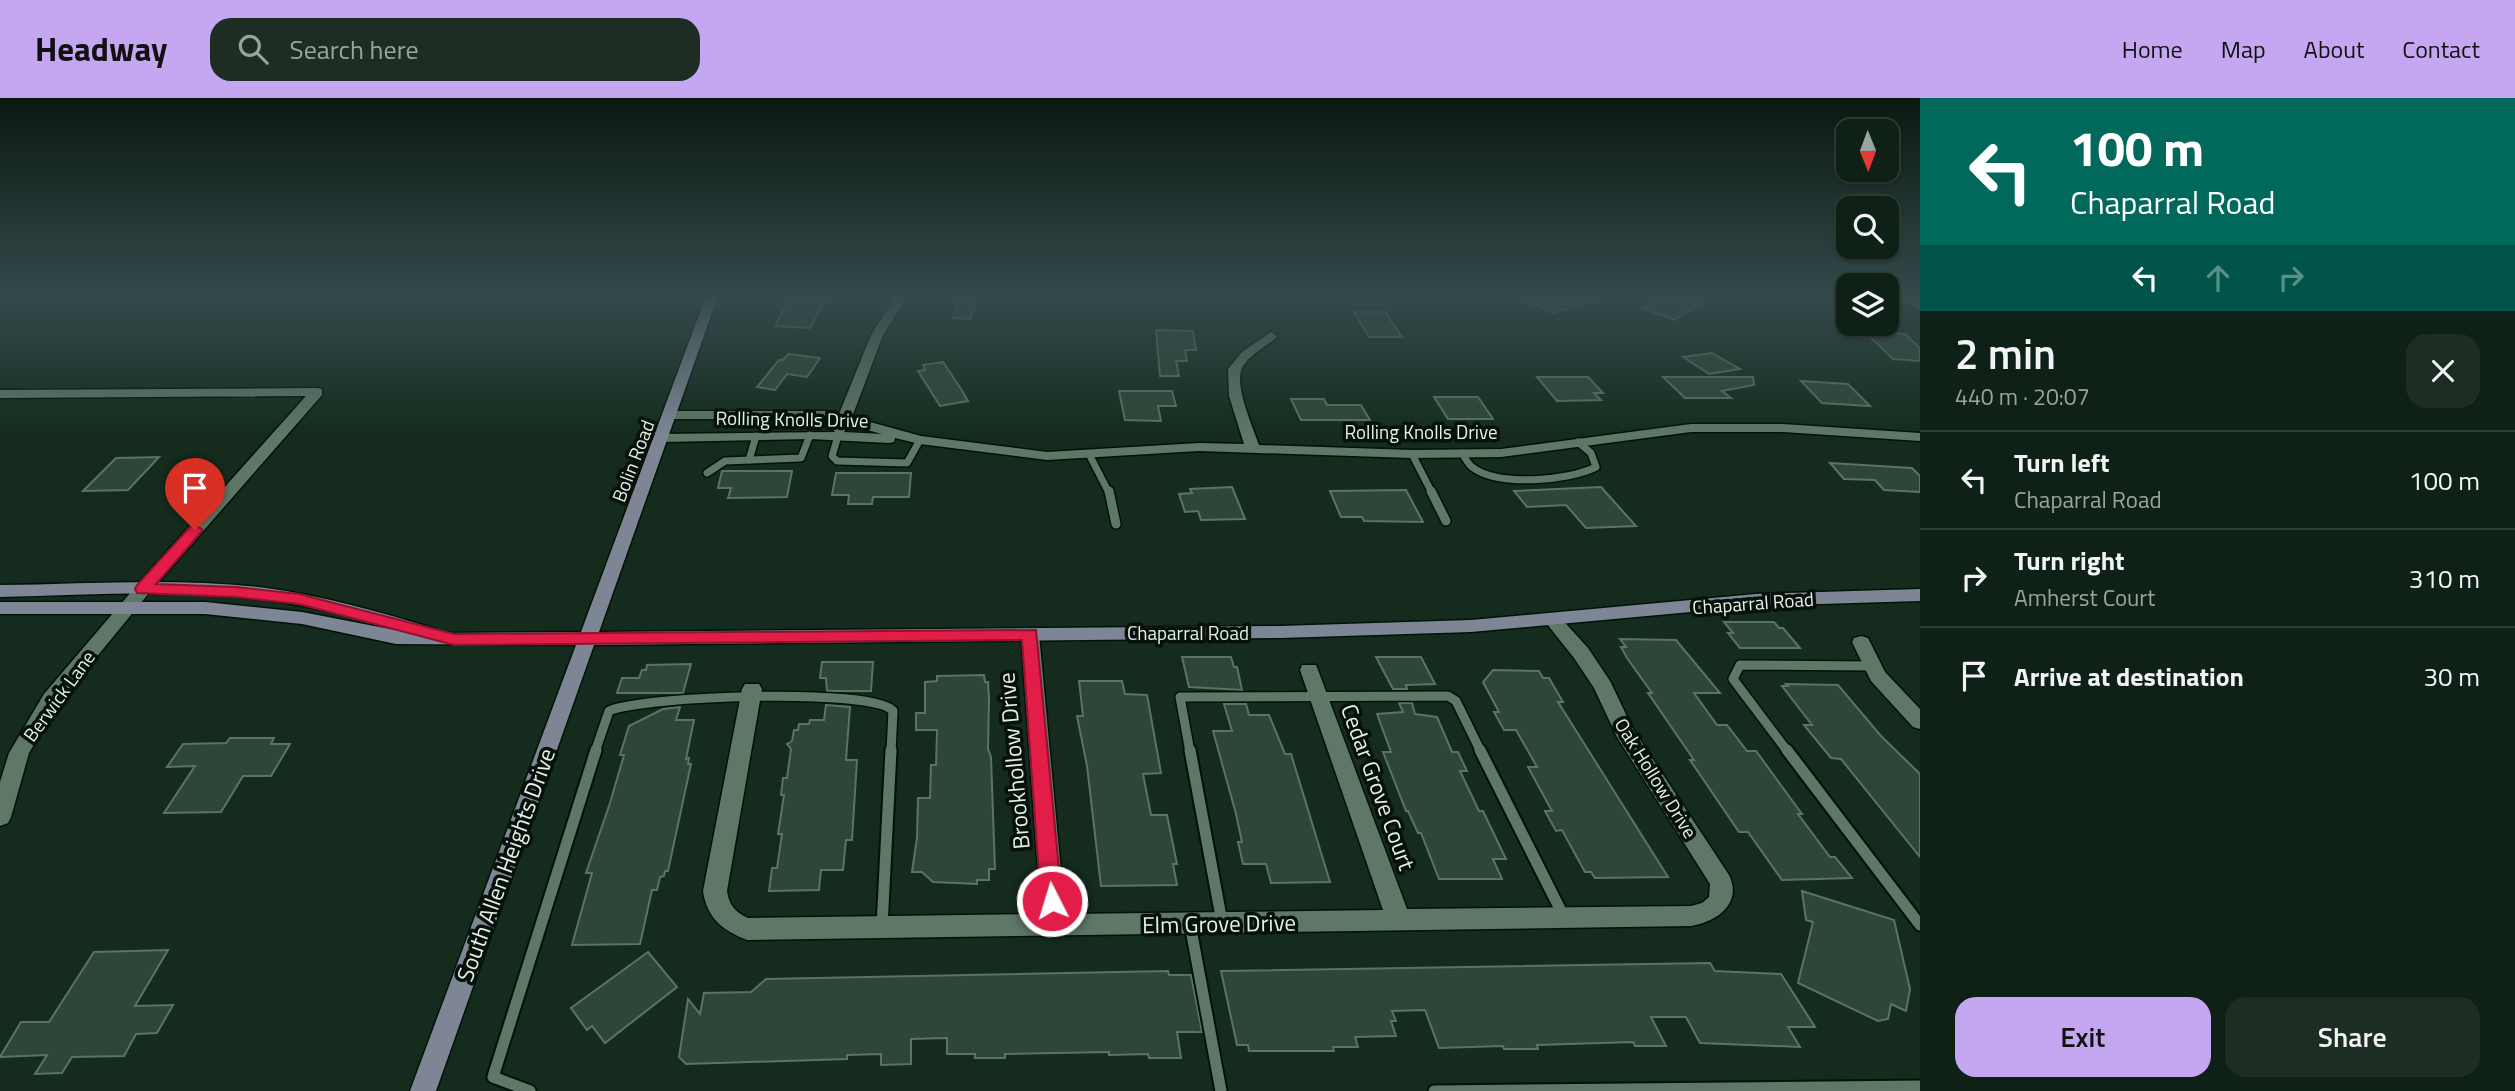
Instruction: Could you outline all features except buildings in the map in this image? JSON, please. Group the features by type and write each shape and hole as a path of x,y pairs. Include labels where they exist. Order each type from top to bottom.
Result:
{"main road":[{"name":"Bolin Road","path":"588,639 696,342"},
{"name":"Chaparral Road","path":"0,591 143,589 236,592 299,599 454,640"},
{"name":"Chaparral Road","path":"0,608 205,608 302,618 396,638 454,640 1280,632 1471,626 1756,600 1920,595"},
{"name":"South Allen Heights Drive","path":"423,1091 588,639"}],"street":[{"path":"838,436 874,342"},
{"path":"1253,449 1234,387 1233,375 1251,351 1264,342"},
{"name":"Berwick Lane","path":"0,394 317,392 143,589 38,717 19,753 0,817"},
{"path":"721,436 729,414"},
{"name":"Rolling Knolls Drive","path":"671,415 827,415 920,440"},
{"name":"Rolling Knolls Drive","path":"662,438 838,436 920,440 1016,453 1089,454 1185,448 1412,454 1528,451 1634,433 1732,427 1920,437"},
{"name":"Oak Hollow Drive","path":"1552,620 1581,653 1603,686 1624,732 1721,882 1722,896 1717,907"},
{"name":"Brookhollow Drive","path":"1030,634 1054,926"},
{"path":"1861,642 1878,676 1920,722"},
{"name":"Cedar Grove Court","path":"1309,670 1399,921"},
{"name":"Elm Grove Drive","path":"751,694 715,891 716,904 723,915 733,924 754,930 1690,916 1706,914 1717,907"}],"lane":[{"path":"749,460 756,436"},
{"path":"707,473 716,463 723,461 791,461 801,457 810,436"},
{"path":"838,436 832,456 837,461 907,463 920,440"},
{"path":"1462,453 1471,466 1484,472 1520,478 1561,478 1597,467 1591,453 1578,442"},
{"path":"1089,454 1112,498 1116,524"},
{"path":"1412,454 1446,521"},
{"path":"1873,666 1740,664 1733,679 1920,925"},
{"path":"530,1091 493,1077 562,851 609,711 623,705 751,694 858,699 885,704 893,711 882,929"},
{"path":"1223,923 1180,697 1448,696 1456,701 1564,918"},
{"path":"1190,924 1221,1091"},
{"path":"1434,1091 1920,1086"}],"route":[{"path":"195,530 143,589 236,592 299,599 454,640 1030,634 1052,901"}]}
